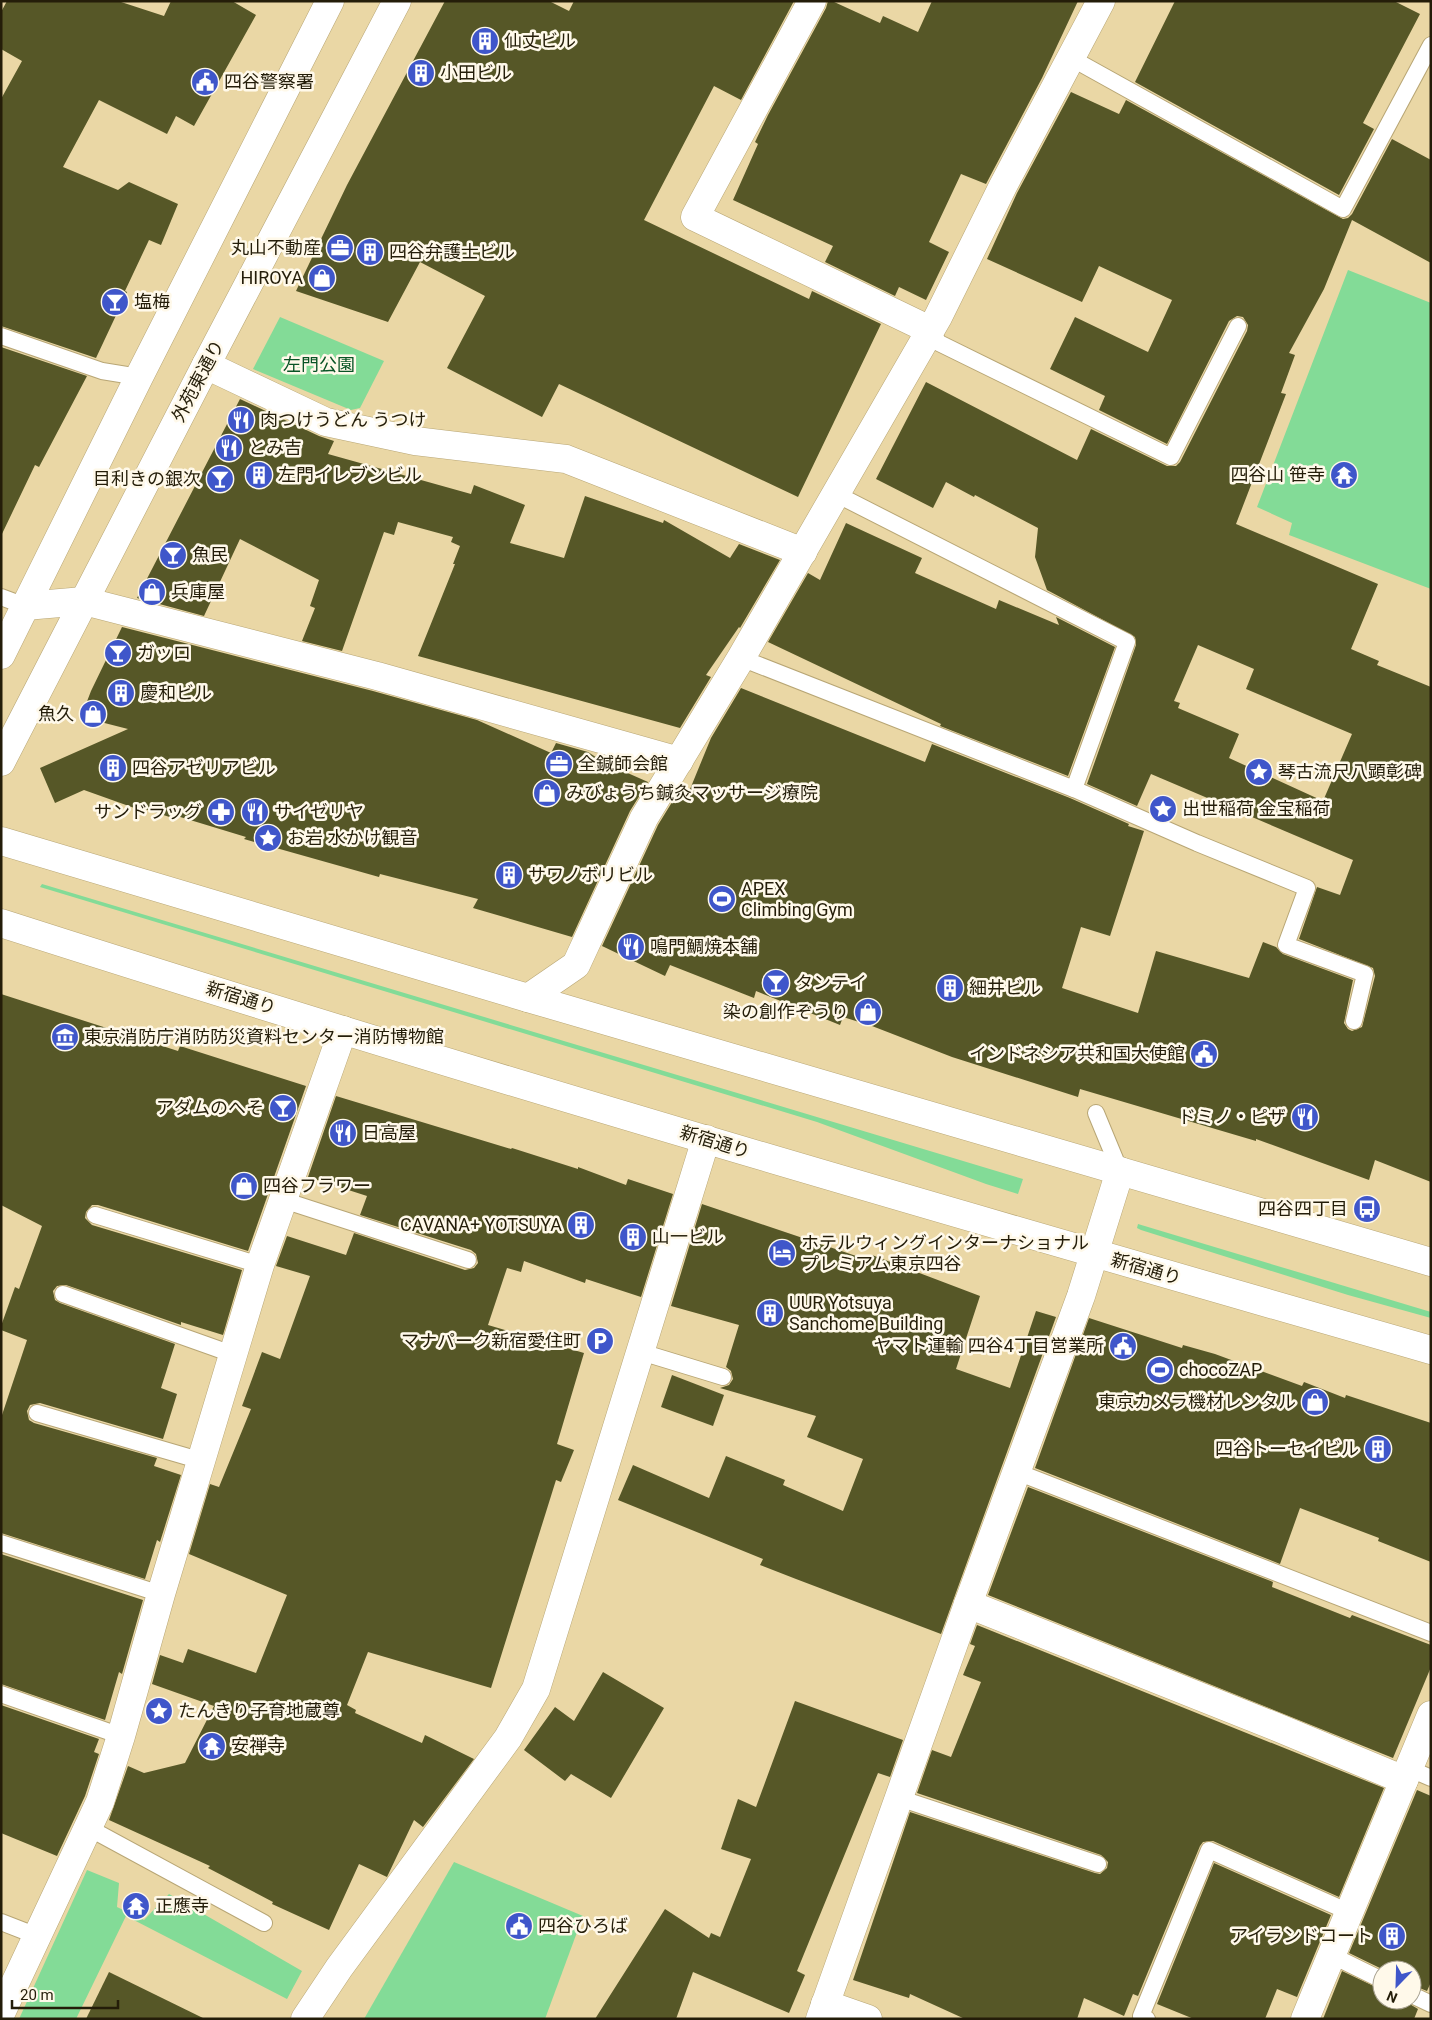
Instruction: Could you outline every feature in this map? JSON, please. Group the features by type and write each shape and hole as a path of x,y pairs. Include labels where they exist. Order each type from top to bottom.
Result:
{"main road":[{"path":"1,654 13,602 139,377 330,1"},
{"name":"外苑東通り","path":"1,762 397,1"},
{"path":"812,1 695,217 930,330"},
{"path":"528,998 576,965 644,818 741,658 938,317 1003,186 1101,1"},
{"path":"206,365 326,422 415,441 566,459 803,552"},
{"path":"13,602 84,601 377,676 679,762"},
{"path":"1,841 528,998 1431,1262"},
{"name":"新宿通り","path":"1,923 344,1030 706,1139 1094,1254 1431,1350"},
{"path":"1,2013 100,1802 260,1265 344,1030"},
{"path":"305,2019 339,1968 508,1738 536,1689 706,1139"},
{"path":"868,2019 822,2011 1081,1296 1120,1171"},
{"path":"968,1604 1280,1728 1414,1775"},
{"path":"1305,2019 1349,1912 1414,1775 1431,1715"}],"lane":[{"path":"1071,58 1344,208 1431,44"},
{"path":"930,330 939,343 1171,457 1238,326"},
{"path":"1,336 102,371 139,377"},
{"path":"836,494 1127,642 1074,789"},
{"path":"741,658 1074,789 1306,888 1286,945 1365,974 1354,1021"},
{"path":"1096,1113 1120,1171"},
{"path":"283,1200 468,1260"},
{"path":"95,1215 260,1265"},
{"path":"63,1294 232,1354"},
{"path":"641,1352 723,1377"},
{"path":"37,1413 202,1461"},
{"path":"1017,1472 1431,1633"},
{"path":"1,1543 161,1594"},
{"path":"1,1694 121,1736"},
{"path":"899,1798 1098,1864"},
{"path":"87,1827 264,1923"},
{"path":"1147,2019 1141,2016 1209,1850 1349,1912"},
{"path":"1,1922 37,1936"},
{"path":"1331,1955 1372,1975"}],"green space":[{"path":"1348,270 1431,303 1431,589 1289,535 1292,523 1257,507"},
{"name":"左門公園","path":"280,317 384,361 360,408 351,410 253,369"},
{"path":"42,884 1023,1179 1018,1194 817,1122 40,887"},
{"path":"1138,1224 1431,1312 1431,1318 1348,1295 1141,1230 1137,1228"},
{"path":"454,1862 583,1916 545,2019 364,2019"},
{"path":"87,1870 119,1883 117,1907 144,1920 169,1894 302,1971 287,1999 126,1916 76,2019 19,2019"}],"building":[{"path":"7,1 118,1 164,16 171,1 232,1 256,15 194,126 176,116 167,134 99,100 63,167 118,190 129,182 178,204 161,245 149,240 96,358 1,326 1,99 22,61 1,49 1,12"},
{"path":"445,1 549,1 569,11 574,1 794,1 741,100 714,86 644,220 809,299 812,291 881,324 798,497 559,384 542,417 447,368 485,296 420,262 388,322 296,291 347,185"},
{"path":"828,1 832,1 880,23 883,16 918,32 932,1 1078,1 1042,78 986,184 961,174 929,242 949,252 926,300 899,287 895,296 825,262 833,246 733,200 758,144 755,142"},
{"path":"1175,1 1394,1 1420,14 1363,123 1374,129 1339,195 1135,82"},
{"path":"1071,92 1119,114 1126,100 1343,219 1348,218 1352,214 1392,139 1431,160 1431,263 1352,220 1324,289 1289,353 1295,355 1281,393 1286,394 1236,524 1378,584 1351,649 1379,661 1377,665 1431,687 1431,1182 1375,1160 1369,1180 1256,1139 1256,1141 1080,1089 1078,1097 952,1057 872,1026 843,1017 840,1025 756,991 754,998 670,965 665,976 602,946 658,825 677,794 686,799 711,738 741,688 925,762 932,744 1070,798 1129,824 1128,826 1144,831 1110,936 1081,927 1062,988 1138,1013 1156,951 1249,978 1263,942 1276,947 1283,954 1353,980 1344,1023 1352,1031 1362,1027 1375,976 1373,968 1299,939 1317,887 1340,895 1353,860 1151,774 1137,806 1087,784 1136,645 1135,637 1047,590 1035,557 1038,528 946,482 933,508 876,479 926,382 1077,460 1091,429 1167,466 1176,466 1180,462 1247,331 1248,325 1243,317 1237,316 1229,321 1167,444 1099,410 1105,396 1050,369 1075,317 1148,352 1172,300 1099,266 1082,302 987,259 1017,193","holes":["1198,645 1254,669 1246,689 1352,734 1323,801 1229,758 1239,734 1178,708 1180,703 1174,701"]},
{"path":"1,347 87,376 39,467 35,465 1,536"},
{"path":"240,399 319,436 334,441 328,454 471,494 474,485 525,505 510,543 564,558 585,496 663,523 664,520 730,558 739,544 780,560 740,628 706,675 711,677 680,728 418,656 455,564 453,564 460,546 451,542 453,537 398,522 394,535 384,532 342,651 302,641 315,608 310,606 319,580 240,539 204,616 137,598"},
{"path":"846,523 922,558 915,573 996,609 999,600 1059,625 1056,617 1115,647 1068,776 940,726 941,724 768,642 808,573 820,580"},
{"path":"122,627 373,691 477,720 551,753 556,743 588,752 605,763 648,782 630,811 572,937 473,908 478,899 380,874 379,877 244,839 246,837 177,816 176,819 141,808 140,810 84,790 55,803 40,768 128,729 81,717 91,691"},
{"path":"1,994 178,1051 180,1046 306,1086 248,1251 98,1205 92,1205 86,1212 85,1218 92,1225 242,1270 223,1335 181,1322 181,1325 66,1285 57,1286 53,1291 55,1300 60,1303 175,1344 161,1388 177,1394 163,1439 40,1403 30,1405 27,1411 29,1420 34,1423 157,1458 154,1466 181,1475 160,1542 157,1540 145,1579 1,1533 1,1418 27,1340 1,1330 1,1326 15,1287 19,1289 42,1226 1,1205"},
{"path":"336,1096 578,1169 578,1167 626,1185 628,1179 673,1194 641,1297 586,1279 585,1283 524,1261 521,1272 507,1268 488,1325 584,1353 557,1444 574,1450 561,1482 556,1480 491,1688 368,1652 347,1705 356,1710 355,1713 422,1743 425,1735 474,1759 423,1827 414,1820 387,1877 359,1864 329,1930 272,1904 273,1902 208,1868 210,1866 109,1820 128,1766 144,1773 185,1763 214,1706 152,1684 160,1655 183,1663 188,1649 256,1673 287,1595 189,1554 210,1484 219,1487 251,1409 242,1406 262,1352 280,1359 310,1276 276,1266 287,1236 346,1255 354,1233 465,1270 474,1268 478,1263 476,1254 471,1250 360,1215 367,1196 308,1177"},
{"path":"702,1204 871,1261 872,1255 980,1296 956,1369 1010,1388 1036,1311 1056,1317 941,1634 760,1565 763,1559 618,1500 633,1465 709,1498 726,1456 785,1480 783,1485 843,1511 863,1459 807,1437 816,1416 720,1388 729,1385 733,1379 731,1371 726,1367 739,1325 671,1306"},
{"path":"1089,1318 1182,1348 1183,1345 1215,1354 1302,1386 1304,1382 1345,1398 1346,1395 1431,1423 1431,1562 1378,1541 1379,1538 1300,1508 1280,1564 1035,1468"},
{"path":"672,1375 724,1395 713,1426 661,1407"},
{"path":"1028,1487 1273,1582 1272,1587 1350,1618 1352,1615 1431,1645 1431,1667 1393,1758 988,1595"},
{"path":"1,1554 143,1600 122,1674 119,1672 105,1720 1,1684"},
{"path":"977,1625 1384,1788 1339,1897 1213,1841 1203,1842 1138,1996 1133,1994 1124,2016 1084,1998 1077,2019 965,2019 910,1994 909,1998 853,1980 910,1812 1095,1873 1100,1874 1107,1868 1108,1862 1101,1855 917,1793 932,1750 951,1757 981,1682 963,1675 975,1646 970,1644"},
{"path":"603,1672 664,1708 611,1798 571,1774 565,1781 524,1750 555,1707 574,1721"},
{"path":"795,1701 903,1740 890,1777 878,1773 797,1971 805,1975 789,2013 693,1972 676,2019 595,2019 665,1909 709,1938 711,1933 720,1937 751,1859 721,1849 738,1799 756,1807"},
{"path":"1,1705 99,1739 94,1752 99,1754 85,1796 57,1856 1,1833"},
{"path":"1417,1790 1431,1796 1431,1982 1427,1991 1422,1989 1422,1960 1372,1960 1372,1964 1349,1953"},
{"path":"1214,1863 1331,1915 1297,1997 1277,1989 1265,2019 1194,2019 1157,2004"},
{"path":"1342,1971 1372,1985 1372,2010 1418,2010 1414,2019 1323,2019"},
{"path":"109,1972 205,2019 86,2019"}],"place":[{"name":"仙丈ビル","path":"485,41"},
{"name":"小田ビル","path":"421,73"},
{"name":"四谷警察署","path":"205,82"},
{"name":"丸山不動産","path":"340,248"},
{"name":"四谷弁護士ビル","path":"370,252"},
{"name":"HIROYA","path":"322,278"},
{"name":"塩梅","path":"115,302"},
{"name":"肉つけうどん うつけ","path":"241,420"},
{"name":"とみ吉","path":"229,448"},
{"name":"左門イレブンビル","path":"259,475"},
{"name":"四谷山 笹寺","path":"1344,475"},
{"name":"目利きの銀次","path":"220,479"},
{"name":"魚民","path":"173,555"},
{"name":"兵庫屋","path":"152,592"},
{"name":"ガッロ","path":"118,653"},
{"name":"慶和ビル","path":"121,693"},
{"name":"魚久","path":"93,714"},
{"name":"全鍼師会館","path":"559,764"},
{"name":"四谷アゼリアビル","path":"113,768"},
{"name":"琴古流尺八顕彰碑","path":"1259,772"},
{"name":"みびょうち鍼灸マッサージ療院","path":"547,793"},
{"name":"出世稲荷 金宝稲荷","path":"1163,809"},
{"name":"サンドラッグ","path":"221,812"},
{"name":"サイゼリヤ","path":"255,812"},
{"name":"お岩 水かけ観音","path":"268,838"},
{"name":"サワノボリビル","path":"509,875"},
{"name":"APEX Climbing Gym","path":"722,899"},
{"name":"鳴門鯛焼本舗","path":"631,947"},
{"name":"タンテイ","path":"776,983"},
{"name":"細井ビル","path":"950,988"},
{"name":"染の創作ぞうり","path":"868,1012"},
{"name":"東京消防庁消防防災資料センター消防博物館","path":"65,1037"},
{"name":"インドネシア共和国大使館","path":"1204,1054"},
{"name":"アダムのへそ","path":"283,1108"},
{"name":"ドミノ・ピザ","path":"1305,1117"},
{"name":"日高屋","path":"343,1133"},
{"name":"四谷フラワー","path":"244,1186"},
{"name":"四谷四丁目","path":"1367,1209"},
{"name":"CAVANA+ YOTSUYA","path":"581,1225"},
{"name":"山一ビル","path":"633,1237"},
{"name":"ホテルウィングインターナショナル プレミアム東京四谷","path":"782,1253"},
{"name":"UUR Yotsuya Sanchome Building","path":"770,1313"},
{"name":"マナパーク新宿愛住町","path":"600,1341"},
{"name":"ヤマト運輸 四谷4丁目営業所","path":"1123,1346"},
{"name":"chocoZAP","path":"1160,1370"},
{"name":"東京カメラ機材レンタル","path":"1315,1402"},
{"name":"四谷トーセイビル","path":"1378,1449"},
{"name":"たんきり子育地蔵尊","path":"159,1711"},
{"name":"安禅寺","path":"212,1746"},
{"name":"正應寺","path":"136,1906"},
{"name":"四谷ひろば","path":"519,1926"},
{"name":"アイランドコート","path":"1392,1936"}]}
